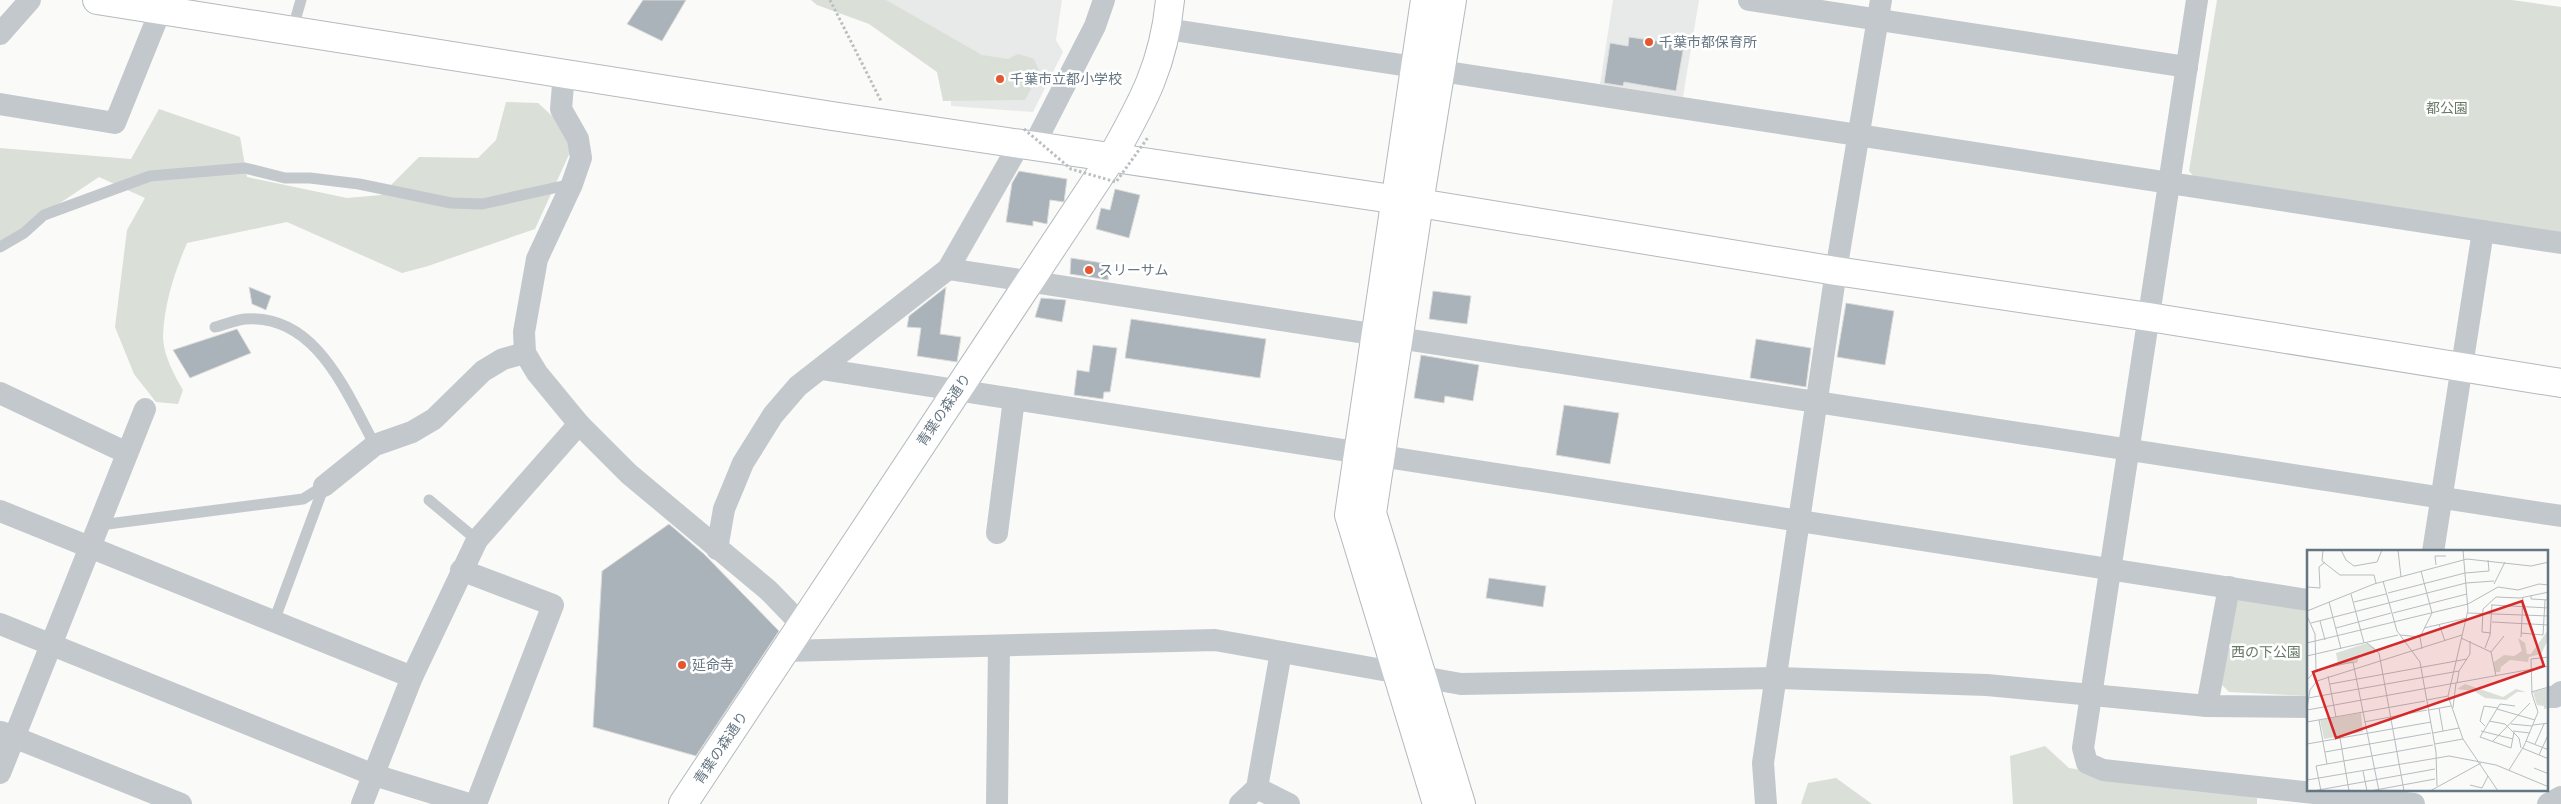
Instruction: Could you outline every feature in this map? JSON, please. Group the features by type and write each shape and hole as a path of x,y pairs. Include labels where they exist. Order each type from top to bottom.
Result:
{"street":[{"path":"0,34 30,0"},
{"path":"97,0 162,5 292,31 886,124 1026,139 1112,157 1407,201 1836,271 2149,317 2561,383"},
{"path":"717,549 724,509 743,463 773,415 798,386 948,269 1095,26 1104,0"},
{"name":"青葉の森通り","path":"683,804 1112,157 1144,101 1159,62 1167,29 1170,0"},
{"path":"1425,0 1428,69"},
{"path":"1437,804 1410,676 1372,513 1370,454 1428,69 1452,0"},
{"path":"1749,0 1880,10 2187,67"},
{"path":"2197,0 2083,748 2087,764 2103,770 2414,804"},
{"path":"0,104 115,123 162,5"},
{"path":"1766,804 1763,763 1836,271 1880,10"},
{"path":"1167,29 2561,243"},
{"path":"564,73 561,109 578,139 581,158 572,184 537,259 524,332 526,353 536,373 579,424 629,474 768,590 802,625"},
{"path":"2433,550 2483,231"},
{"path":"948,269 2561,516"},
{"path":"324,486 375,445 412,432 434,419 483,371 503,359 526,353"},
{"path":"821,369 2307,600"},
{"path":"0,393 127,453"},
{"path":"997,533 1014,399"},
{"path":"0,773 7,734 51,644 145,409"},
{"path":"362,804 412,677 461,570 477,540 579,424"},
{"path":"0,511 412,677"},
{"path":"461,570 553,605 476,804"},
{"path":"2207,706 2229,587"},
{"path":"0,624 374,775 470,804"},
{"path":"785,652 1215,640 1461,684 1776,678 1987,685 2207,706 2307,707"},
{"path":"997,804 999,646"},
{"path":"1240,804 1257,788 1281,652"},
{"path":"1410,676 1461,804"},
{"path":"2548,698 2561,692"},
{"path":"7,734 181,804"},
{"path":"1257,788 1289,804"},
{"path":"2548,804 2561,797"}],"lane":[{"path":"292,31 301,0"},
{"path":"0,247 24,233 44,215 150,176 245,168 285,178 310,178 359,184 451,203 482,204 572,184"},
{"path":"215,327 244,319 276,322 301,334 327,360 375,445"},
{"path":"100,525 303,499 324,486"},
{"path":"274,621 324,486"},
{"path":"429,500 477,540"}],"path":[{"path":"830,0 883,106 886,124"},
{"path":"1026,139 1071,169 1116,182 1149,136"}],"shaded area":[{"name":"千葉市立都小学校","path":"882,0 1062,0 1056,40 1063,52 1033,112 951,106 950,49"},
{"name":"千葉市都保育所","path":"1613,0 1699,0 1683,97 1600,84"}],"green space":[{"path":"811,0 886,0 982,55 1008,59 1018,54 1034,59 1040,73 1025,100 943,101 937,72 869,24 817,5"},
{"name":"都公園","path":"2217,0 2512,0 2561,7 2561,235 2196,179 2189,171"},
{"path":"506,102 538,103 562,125 572,148 535,229 428,266 402,273 287,222 187,243 171,288 165,312 163,336 167,357 183,390 178,404 156,402 134,374 115,327 127,230 145,198 99,177 0,243 0,148 131,159 159,109 240,137 247,177 347,198 381,195 419,157 478,158 496,140"},
{"name":"西の下公園","path":"2241,597 2307,607 2307,696 2229,692 2218,681 2231,603"},
{"path":"2045,746 2069,768 2257,798 2257,804 2013,804 2010,756"},
{"path":"1836,778 1872,804 1801,804 1808,783"}],"building":[{"path":"643,0 686,0 662,41 627,24"},
{"path":"1629,37 1684,45 1676,91 1624,82 1623,86 1604,83 1610,43 1628,46"},
{"path":"1019,171 1067,179 1064,202 1050,200 1047,224 1033,221 1033,226 1006,222 1012,183"},
{"path":"1115,189 1140,195 1129,238 1096,229 1101,208 1110,210"},
{"name":"スリーサム","path":"1071,258 1109,264 1108,280 1070,274"},
{"path":"249,287 271,296 266,310 252,304"},
{"path":"946,287 940,334 961,337 957,362 917,356 921,328 907,327 909,316"},
{"path":"1433,291 1471,296 1467,324 1429,319"},
{"path":"1041,298 1066,300 1062,322 1035,317"},
{"path":"1846,303 1894,311 1885,365 1837,357"},
{"path":"1131,319 1266,339 1260,378 1125,358"},
{"path":"237,329 251,353 190,378 173,350"},
{"path":"1756,339 1811,348 1806,387 1750,378"},
{"path":"1093,345 1117,348 1110,392 1104,392 1103,399 1074,395 1077,370 1089,372"},
{"path":"1421,355 1479,365 1473,401 1445,396 1444,403 1414,398"},
{"path":"1564,405 1619,413 1610,464 1556,455"},
{"name":"延命寺","path":"669,524 704,554 779,631 696,756 593,727 602,571"},
{"path":"1489,578 1546,586 1543,607 1486,598"}],"place":[{"name":"千葉市都保育所","path":"1649,42"},
{"name":"千葉市立都小学校","path":"1000,79"},
{"name":"スリーサム","path":"1089,270"},
{"name":"延命寺","path":"682,665"}]}
